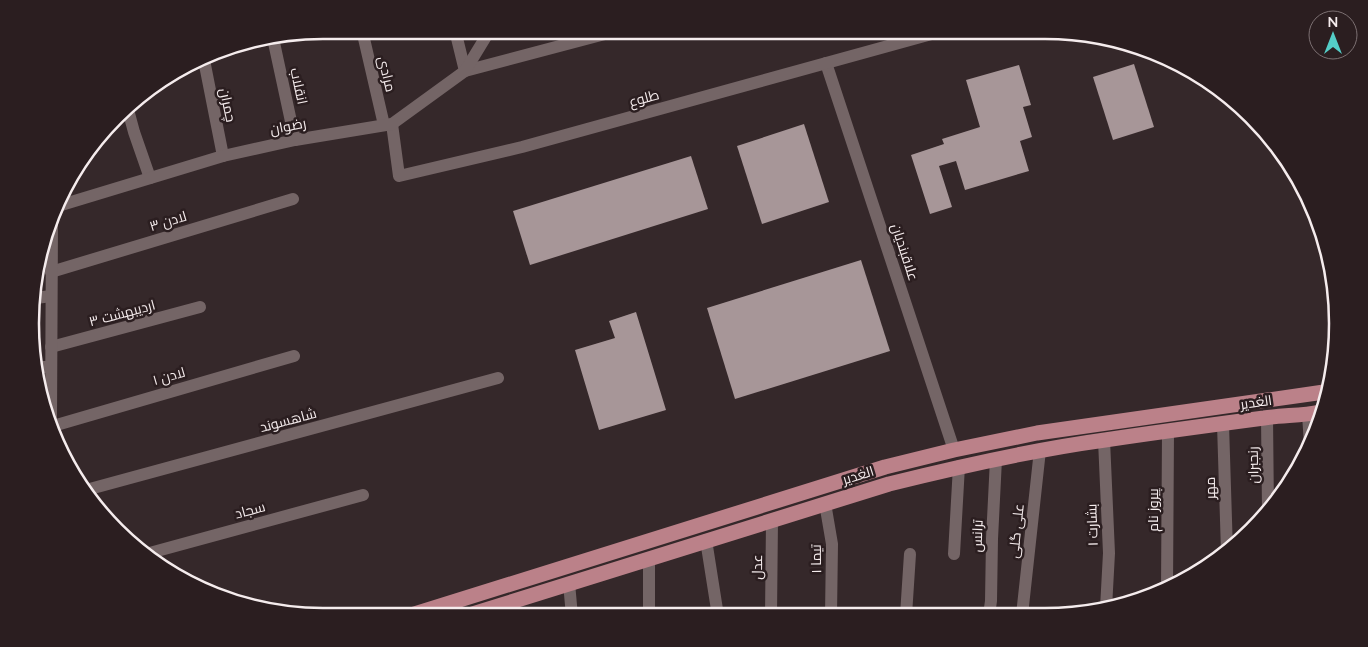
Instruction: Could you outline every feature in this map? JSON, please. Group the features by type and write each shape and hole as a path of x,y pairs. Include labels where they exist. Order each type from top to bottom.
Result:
{"main road":[{"name":"الغدیر","path":"434,608 875,470 954,450 1037,433 1321,392"},
{"name":"الغدیر","path":"489,608 825,503 959,466 1104,440 1267,417 1314,413"},
{"path":"954,450 959,466"}],"street":[{"name":"مرادی","path":"364,39 388,125"},
{"path":"457,39 465,71 586,39"},
{"name":"رضوان","path":"65,204 224,156 294,140 388,125 465,71 485,39"},
{"name":"طلوع","path":"388,125 400,176 522,147 914,39"},
{"name":"انقلاب","path":"274,43 294,140"},
{"name":"علاقبندیان","path":"826,64 954,450"},
{"name":"چمران","path":"205,65 224,156"},
{"path":"129,115 150,178"},
{"name":"لادن ۳","path":"51,272 293,199"},
{"path":"50,243 51,406"},
{"path":"40,297 51,296"},
{"name":"اردیبهشت ۳","path":"51,347 200,307"},
{"name":"لادن ۱","path":"55,419 294,356"},
{"path":"42,367 51,367"},
{"name":"شاهسوند","path":"92,488 498,378"},
{"name":"رنجبران","path":"1267,417 1268,500"},
{"name":"مهر","path":"1223,424 1227,542"},
{"name":"پیروز نام","path":"1167,580 1168,432"},
{"name":"بشارت ۱","path":"1104,440 1109,553 1106,602"},
{"name":"علی گلی","path":"1023,608 1040,450"},
{"name":"ترانس","path":"990,608 996,459"},
{"path":"954,554 959,466"},
{"name":"سجاد","path":"154,552 363,495"},
{"name":"تیما ۱","path":"825,503 832,544 831,608"},
{"name":"عدل","path":"771,608 772,520"},
{"path":"706,540 717,608"},
{"path":"906,608 910,554"},
{"path":"649,558 649,608"},
{"path":"569,583 571,608"}],"building":[{"path":"1134,64 1154,127 1113,140 1093,77"},
{"path":"1019,65 1031,105 1023,107 1032,137 1020,141 1029,171 965,190 956,161 939,166 952,207 930,214 911,155 944,144 942,139 980,127 966,80"},
{"path":"804,124 829,202 762,224 737,146"},
{"path":"691,156 708,209 530,265 513,211"},
{"path":"861,260 890,351 735,399 707,308"},
{"path":"636,312 666,410 599,430 575,350 615,338 609,321"}]}
